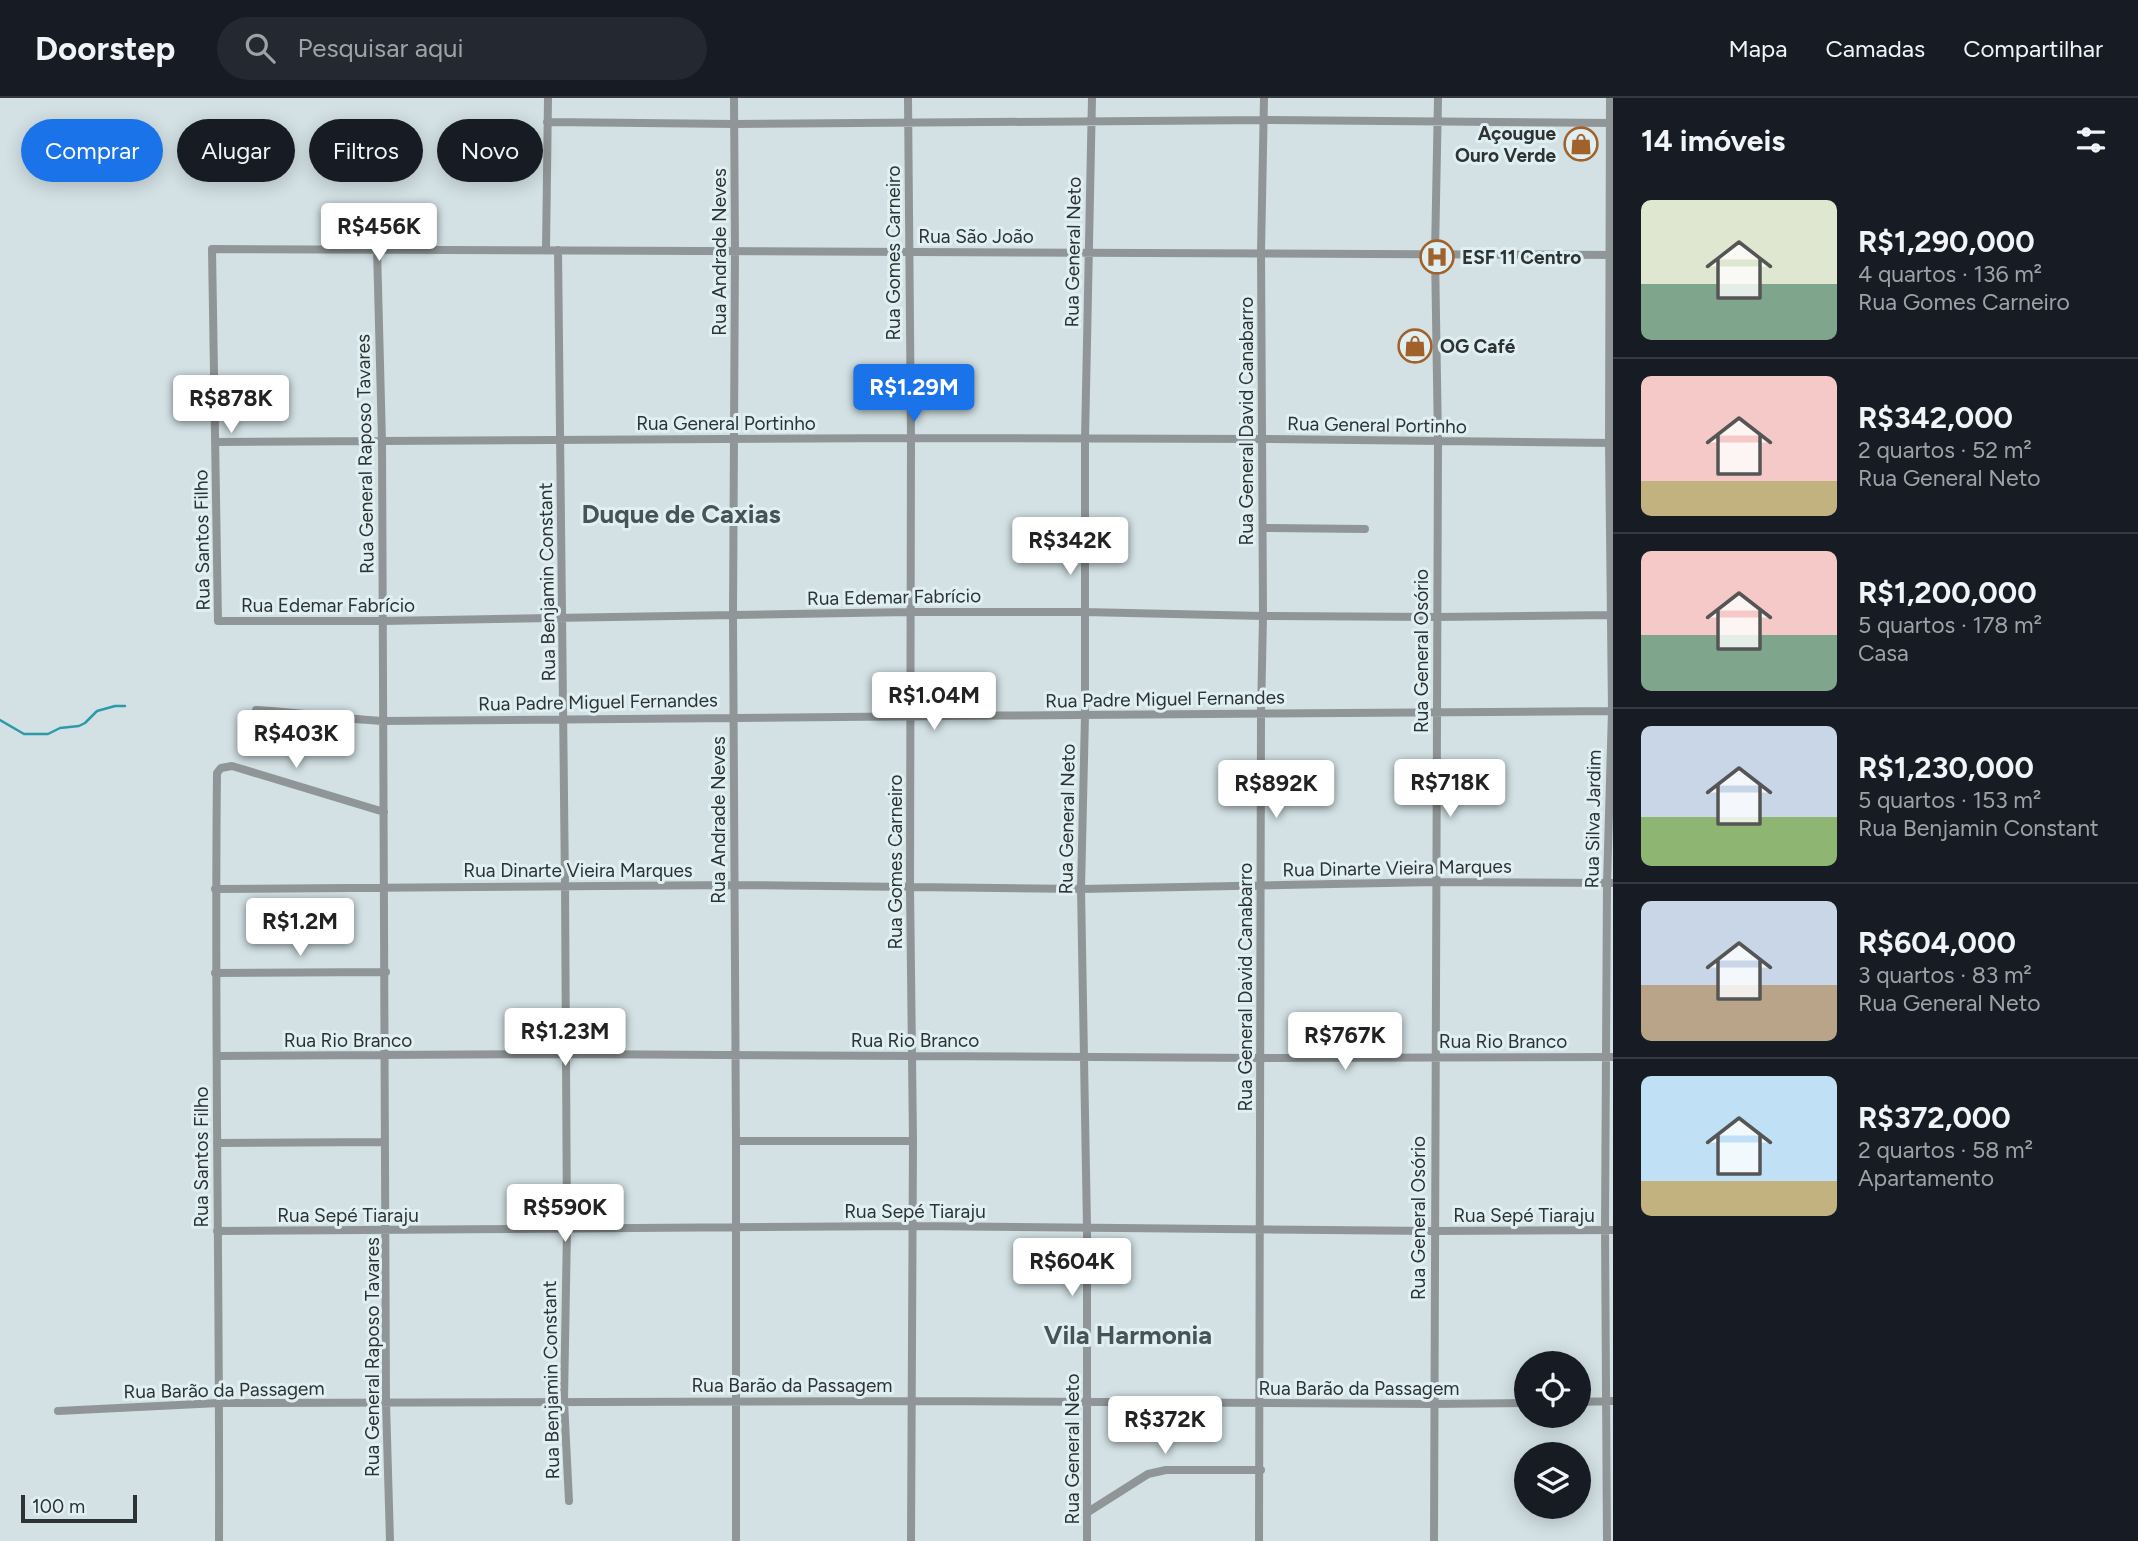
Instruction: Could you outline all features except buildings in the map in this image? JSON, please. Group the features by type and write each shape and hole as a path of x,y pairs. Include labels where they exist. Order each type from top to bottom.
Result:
{"street":[{"path":"546,250 548,98"},
{"name":"Rua Andrade Neves","path":"734,98 736,1541"},
{"name":"Rua Gomes Carneiro","path":"908,98 911,438 910,887 914,1142 911,1541"},
{"name":"Rua General Neto","path":"1087,1541 1087,1227 1081,889 1091,98"},
{"name":"Rua General David Canabarro","path":"1259,1541 1263,616 1261,252 1264,98"},
{"name":"Rua General Osório","path":"1434,1541 1438,442 1435,253 1438,98"},
{"name":"Rua Silva Jardim","path":"1607,1541 1613,711 1610,98"},
{"path":"547,122 735,124 1264,120 1611,123"},
{"name":"Rua São João","path":"212,248 1611,254"},
{"name":"Rua Santos Filho","path":"212,248 218,621"},
{"name":"Rua General Raposo Tavares","path":"377,248 382,441 386,1403 390,1541"},
{"name":"Rua Benjamin Constant","path":"558,250 565,886 564,1401 569,1501"},
{"name":"Rua General Portinho","path":"216,442 911,438 1611,443"},
{"path":"1263,528 1365,529"},
{"name":"Rua Edemar Fabrício","path":"218,621 733,616 909,611 1437,617 1613,615"},
{"name":"Rua Padre Miguel Fernandes","path":"256,710 384,721 733,716 910,718 1613,711"},
{"name":"Rua Santos Filho","path":"219,1541 215,973 217,773 221,768 232,765 384,812"},
{"name":"Rua Dinarte Vieira Marques","path":"215,889 734,885 1081,889 1610,883"},
{"path":"215,973 386,972"},
{"name":"Rua Rio Branco","path":"217,1056 565,1054 1609,1057"},
{"path":"736,1141 914,1142"},
{"path":"217,1143 385,1142"},
{"name":"Rua Sepé Tiaraju","path":"216,1231 913,1226 1609,1230"},
{"path":"1591,1402 1609,1401"},
{"name":"Rua Barão da Passagem","path":"58,1411 219,1403 1514,1402"},
{"path":"1088,1512 1148,1474 1166,1470 1261,1470"}],"waterway":[{"path":"0,720 24,734 48,734 60,728 79,726 97,711 125,706"}],"place":[{"name":"Açougue Ouro Verde","path":"1581,144"},
{"name":"ESF 11 Centro","path":"1437,257"},
{"name":"OG Café","path":"1415,346"}],"district":[{"name":"Duque de Caxias","path":"681,514"},
{"name":"Vila Harmonia","path":"1128,1335"}]}
